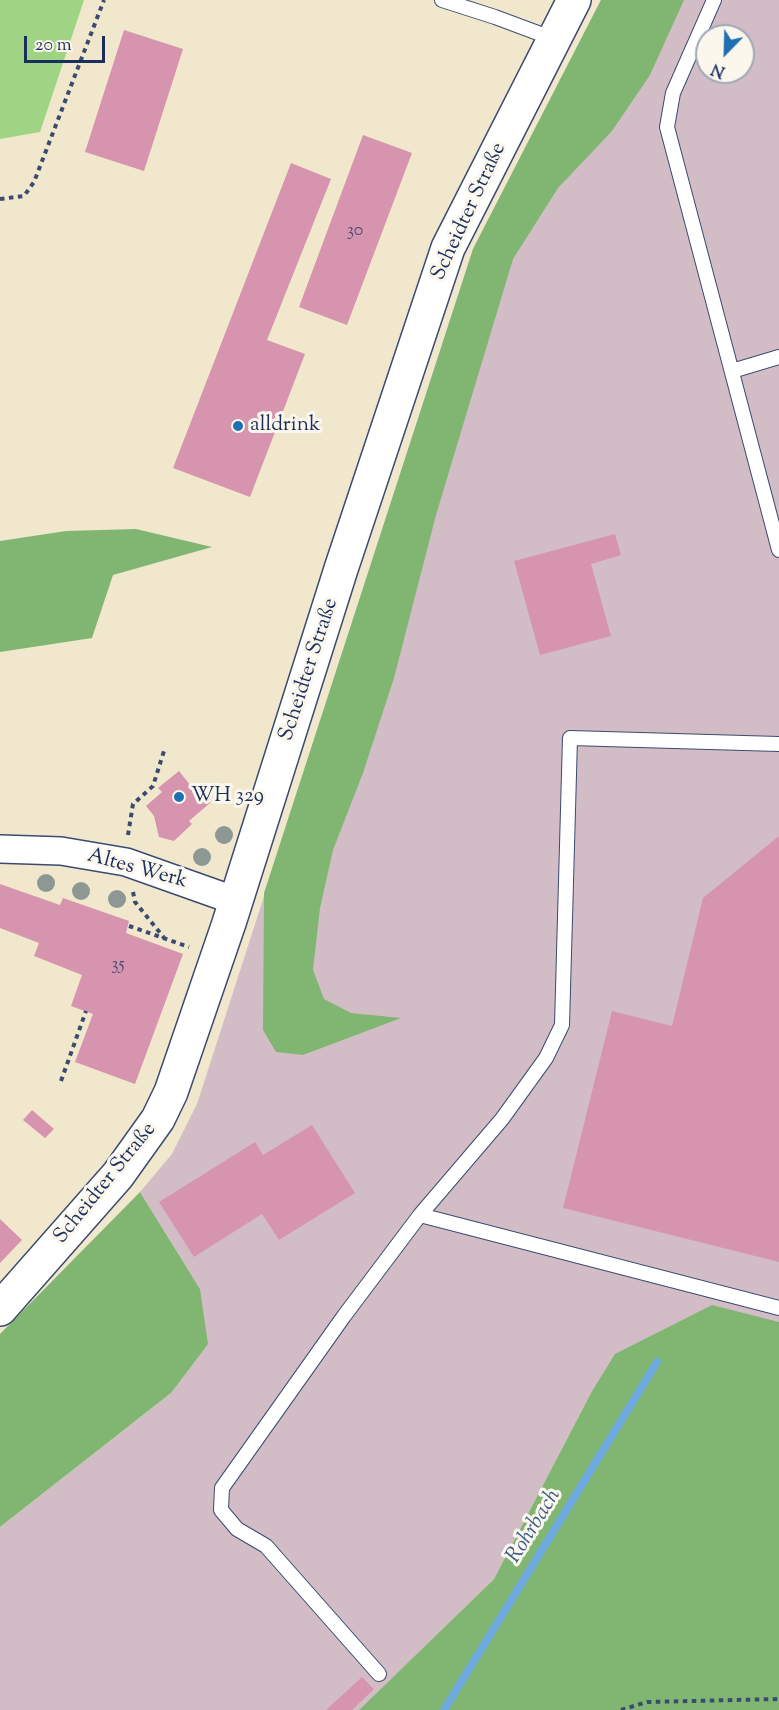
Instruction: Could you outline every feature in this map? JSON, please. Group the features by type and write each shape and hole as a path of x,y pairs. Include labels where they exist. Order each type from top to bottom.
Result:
{"main road":[{"name":"Scheidter Straße","path":"0,1310 111,1183 159,1119 171,1092 236,901 341,569 448,248 574,0"}],"street":[{"name":"Altes Werk","path":"0,849 61,851 126,862 236,901"}],"lane":[{"path":"442,0 554,39"},
{"path":"714,0 673,93 668,127 779,550"},
{"path":"732,371 779,357"},
{"path":"379,1674 266,1546 237,1529 221,1510 222,1488 344,1316 420,1215 502,1119 546,1058 562,1025 570,738 779,744"},
{"path":"420,1215 779,1308"}],"path":[{"path":"0,199 24,196 34,182 104,0"},
{"path":"129,926 157,936"},
{"path":"61,1081 86,1011"},
{"path":"621,1710 647,1702 779,1699"}],"shaded area":[{"path":"601,0 779,0 779,1447 591,1393 494,1579 359,1710 0,1710 0,1527 171,1393 200,1289 140,1192 172,1154 197,1104 473,249"}],"green space":[{"path":"0,0 84,0 40,132 0,139"},
{"path":"601,0 684,0 650,75 612,131 558,188 513,259 436,515 394,678 363,773 333,850 320,908 313,970 324,999 351,1013 401,1018 303,1055 276,1052 263,1030 264,893 473,249"},
{"path":"136,529 212,547 113,575 92,638 0,652 0,541 66,531"},
{"path":"140,1192 200,1289 208,1344 171,1393 0,1527 0,1334"},
{"path":"712,1305 779,1322 779,1710 359,1710 494,1579 591,1393 615,1354"}],"building":[{"path":"124,30 183,49 144,171 85,152"},
{"path":"363,135 412,153 347,325 299,307"},
{"path":"291,163 331,179 267,340 305,354 250,497 173,468"},
{"path":"615,534 621,555 591,564 611,636 540,655 514,561"},
{"path":"179,771 190,785 193,783 210,803 189,821 192,824 174,841 159,837 154,816 146,806 162,792 158,788"},
{"path":"779,836 779,1262 563,1208 612,1011 672,1026 703,898"},
{"path":"0,884 60,905 63,898 129,921 126,933 183,954 135,1084 75,1062 93,1014 71,1006 82,975 34,956 39,943 0,928"},
{"path":"32,1110 54,1129 45,1138 23,1120"},
{"path":"312,1125 355,1193 279,1240 262,1214 194,1257 159,1202 255,1142 263,1155"},
{"path":"0,1219 22,1240 0,1263"},
{"path":"362,1677 374,1689 352,1710 326,1710"}],"waterway":[{"name":"Rohrbach","path":"444,1710 657,1362"}],"place":[{"name":"alldrink","path":"238,426"},
{"name":"WH 329","path":"179,797"}]}
